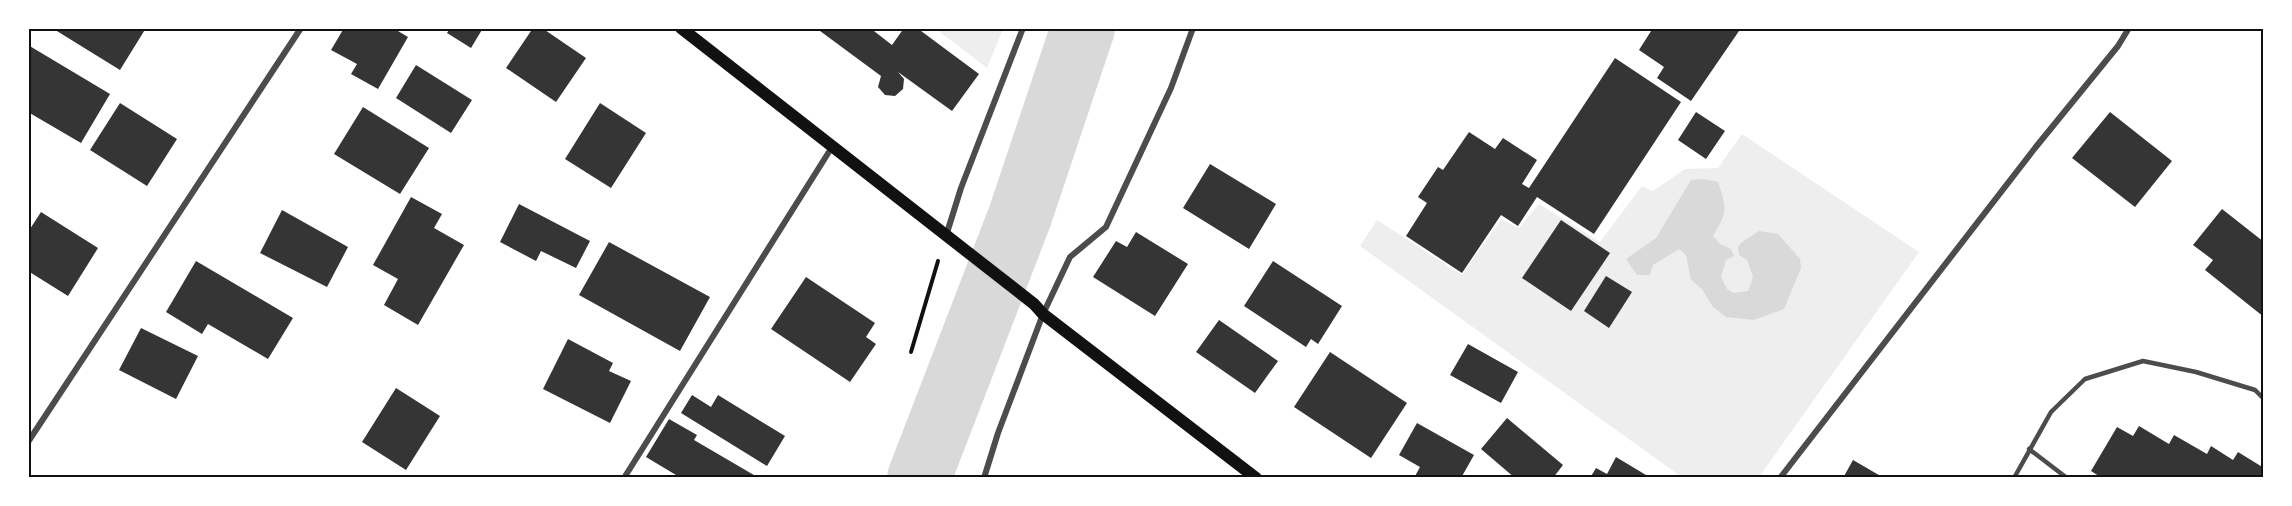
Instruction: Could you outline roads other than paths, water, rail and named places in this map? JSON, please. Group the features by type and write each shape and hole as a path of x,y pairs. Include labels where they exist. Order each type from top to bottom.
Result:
{"main road":[{"path":"681,28 1034,304 1043,314 1256,477"}],"street":[{"path":"28,442 301,28"},
{"path":"951,240 961,189 1023,28"},
{"path":"984,477 1043,314 1070,257 1106,227 1171,88 1193,28"},
{"path":"1780,477 2129,28"},
{"path":"624,477 833,146"}],"lane":[{"path":"2014,477 2051,412 2085,379 2143,361 2196,372 2255,390 2264,399"},
{"path":"2029,449 2067,477"}],"waterway":[{"path":"919,478 1020,216 1083,28"}]}
